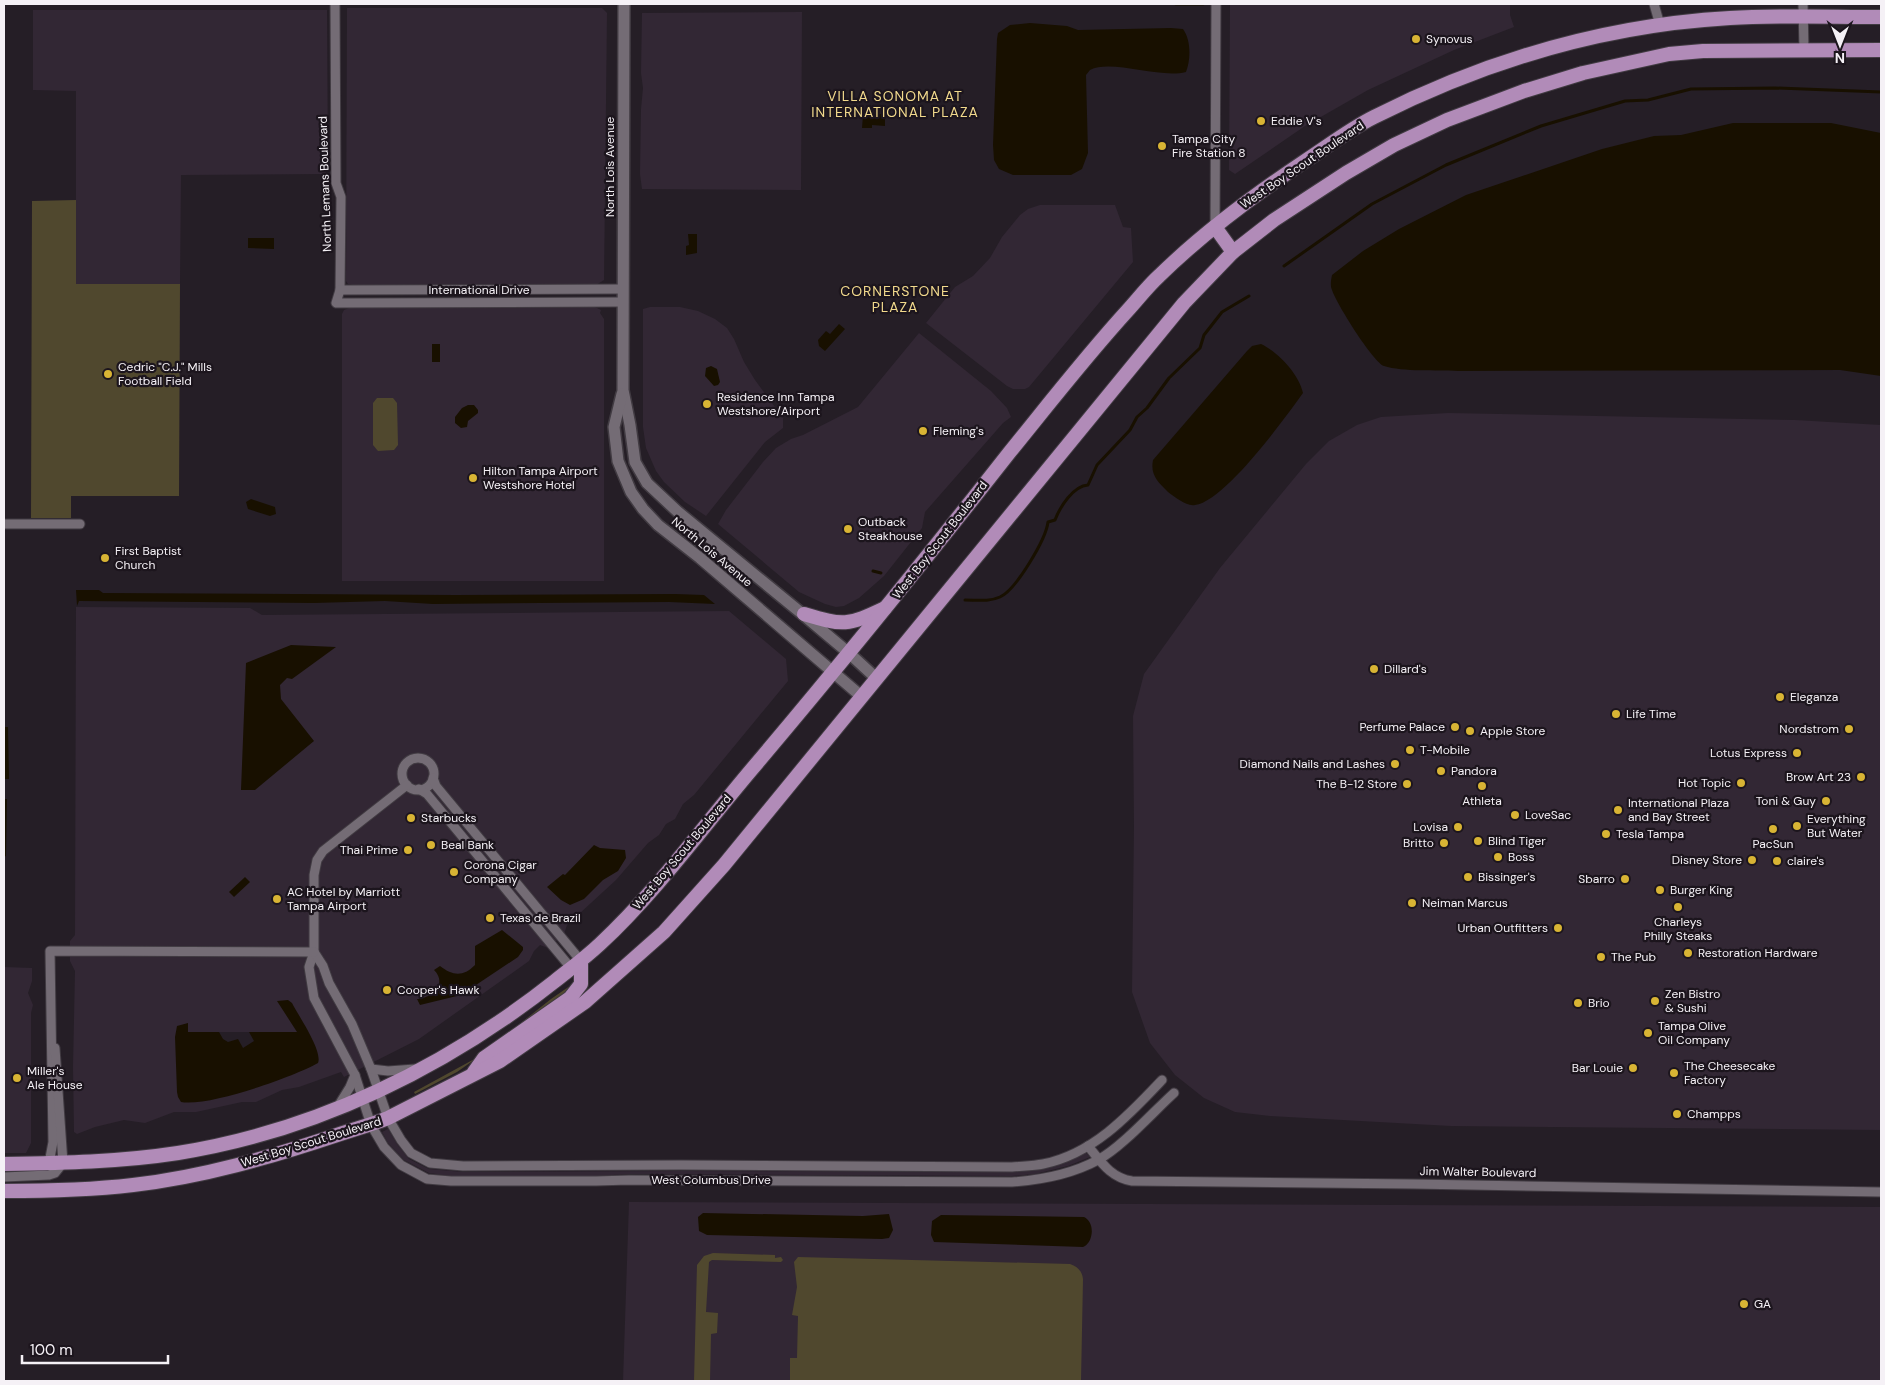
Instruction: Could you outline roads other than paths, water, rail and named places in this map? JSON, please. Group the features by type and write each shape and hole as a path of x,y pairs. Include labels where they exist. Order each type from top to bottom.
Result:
{"main road":[{"name":"West Boy Scout Boulevard","path":"56,1163 128,1159 183,1152 270,1131 336,1109 379,1091 470,1042 519,1010 576,965 640,905 850,654 1089,353 1159,276 1215,227 1267,187 1362,124 1428,92 1511,59 1582,39 1660,26 1804,10 1881,17"},
{"name":"West Boy Scout Boulevard","path":"4,1192 134,1185 194,1175 296,1150 388,1118 500,1061 585,1002 664,932 724,865 1184,303 1233,252 1274,220 1346,173 1394,145 1447,120 1524,90 1583,73 1669,54 1703,51 1881,50"},
{"path":"1215,227 1233,252"},
{"path":"804,614 828,621 848,623 859,620 888,606"},
{"path":"470,1076 484,1058 570,998 581,984 576,965"},
{"path":"4,1164 56,1163"}],"street":[{"name":"North Lemans Boulevard","path":"335,4 336,183 341,197 340,290 336,303"},
{"name":"North Lois Avenue","path":"624,4 623,390 635,462 647,483 678,512 804,614 876,678"},
{"path":"1215,227 1216,4"},
{"path":"1654,4 1660,26"},
{"path":"1804,10 1804,50"},
{"name":"International Drive","path":"340,290 623,290"},
{"path":"414,290 414,303"},
{"path":"544,290 544,302"},
{"name":"International Drive","path":"336,303 623,302"},
{"name":"North Lois Avenue","path":"623,390 614,427 618,462 631,492 643,510 658,525 700,558 861,696"},
{"path":"4,524 80,524"},
{"path":"414,758 420,758 429,763 432,767 436,786 498,861 576,965 494,876 427,794 407,785 403,779 405,764 414,758"},
{"path":"419,789 428,786 433,778"},
{"name":"West Columbus Drive","path":"407,785 324,851 317,860 314,875 314,952 309,967 314,998 355,1076 371,1125 384,1147 401,1165 427,1179 451,1181 1012,1182 1036,1180 1070,1171 1099,1159 1120,1143 1174,1093"},
{"path":"494,876 498,861"},
{"path":"56,1163 53,1142 50,1064 52,1026 50,951 314,952"},
{"name":"West Columbus Drive","path":"314,952 323,966 328,983 352,1024 371,1069 388,1118 411,1153 430,1163 463,1166 1012,1167 1044,1164 1088,1146 1129,1114 1162,1080"},
{"path":"4,1177 49,1175 55,1173 58,1066 52,1026"},
{"path":"371,1069 388,1071 422,1068"},
{"path":"336,1109 355,1076"},
{"name":"Jim Walter Boulevard","path":"1088,1146 1120,1179 1132,1181 1881,1192"}],"waterway":[{"path":"1176,4 1203,4"},
{"path":"1284,266 1372,204 1446,165 1541,126 1625,101 1648,100 1691,89 1775,88 1881,92"},
{"path":"965,600 996,599 1014,585 1022,575 1042,540 1048,522 1055,520 1060,509 1072,493 1082,486 1088,485 1097,465 1130,430 1137,417 1147,408 1169,378 1200,348 1204,335 1222,312 1249,296"},
{"path":"873,571 881,573"}],"place":[{"name":"Synovus","path":"1416,39"},
{"name":"Eddie V's","path":"1261,121"},
{"name":"Tampa City Fire Station 8","path":"1162,146"},
{"name":"Cedric \"C.J.\" Mills Football Field","path":"108,374"},
{"name":"Residence Inn Tampa Westshore/Airport","path":"707,404"},
{"name":"Fleming's","path":"923,431"},
{"name":"Hilton Tampa Airport Westshore Hotel","path":"473,478"},
{"name":"Outback Steakhouse","path":"848,529"},
{"name":"First Baptist Church","path":"105,558"},
{"name":"Dillard's","path":"1374,669"},
{"name":"Eleganza","path":"1780,697"},
{"name":"Life Time","path":"1616,714"},
{"name":"Perfume Palace","path":"1455,727"},
{"name":"Nordstrom","path":"1849,729"},
{"name":"Apple Store","path":"1470,731"},
{"name":"T-Mobile","path":"1410,750"},
{"name":"Lotus Express","path":"1797,753"},
{"name":"Diamond Nails and Lashes","path":"1395,764"},
{"name":"Pandora","path":"1441,771"},
{"name":"Brow Art 23","path":"1861,777"},
{"name":"Hot Topic","path":"1741,783"},
{"name":"The B-12 Store","path":"1407,784"},
{"name":"Athleta","path":"1482,786"},
{"name":"Toni & Guy","path":"1826,801"},
{"name":"International Plaza and Bay Street","path":"1618,810"},
{"name":"LoveSac","path":"1515,815"},
{"name":"Starbucks","path":"411,818"},
{"name":"Everything But Water","path":"1797,826"},
{"name":"Lovisa","path":"1458,827"},
{"name":"PacSun","path":"1773,829"},
{"name":"Tesla Tampa","path":"1606,834"},
{"name":"Blind Tiger","path":"1478,841"},
{"name":"Britto","path":"1444,843"},
{"name":"Beal Bank","path":"431,845"},
{"name":"Thai Prime","path":"408,850"},
{"name":"Boss","path":"1498,857"},
{"name":"Disney Store","path":"1752,860"},
{"name":"claire's","path":"1777,861"},
{"name":"Corona Cigar Company","path":"454,872"},
{"name":"Bissinger's","path":"1468,877"},
{"name":"Sbarro","path":"1625,879"},
{"name":"Burger King","path":"1660,890"},
{"name":"AC Hotel by Marriott Tampa Airport","path":"277,899"},
{"name":"Neiman Marcus","path":"1412,903"},
{"name":"Charleys Philly Steaks","path":"1678,907"},
{"name":"Texas de Brazil","path":"490,918"},
{"name":"Urban Outfitters","path":"1558,928"},
{"name":"Restoration Hardware","path":"1688,953"},
{"name":"The Pub","path":"1601,957"},
{"name":"Cooper's Hawk","path":"387,990"},
{"name":"Zen Bistro & Sushi","path":"1655,1001"},
{"name":"Brio","path":"1578,1003"},
{"name":"Tampa Olive Oil Company","path":"1648,1033"},
{"name":"Bar Louie","path":"1633,1068"},
{"name":"The Cheesecake Factory","path":"1674,1073"},
{"name":"Miller's Ale House","path":"17,1078"},
{"name":"Champps","path":"1677,1114"},
{"name":"GA","path":"1744,1304"}],"district":[{"name":"VILLA SONOMA AT INTERNATIONAL PLAZA","path":"895,104"},
{"name":"CORNERSTONE PLAZA","path":"895,300"}]}
